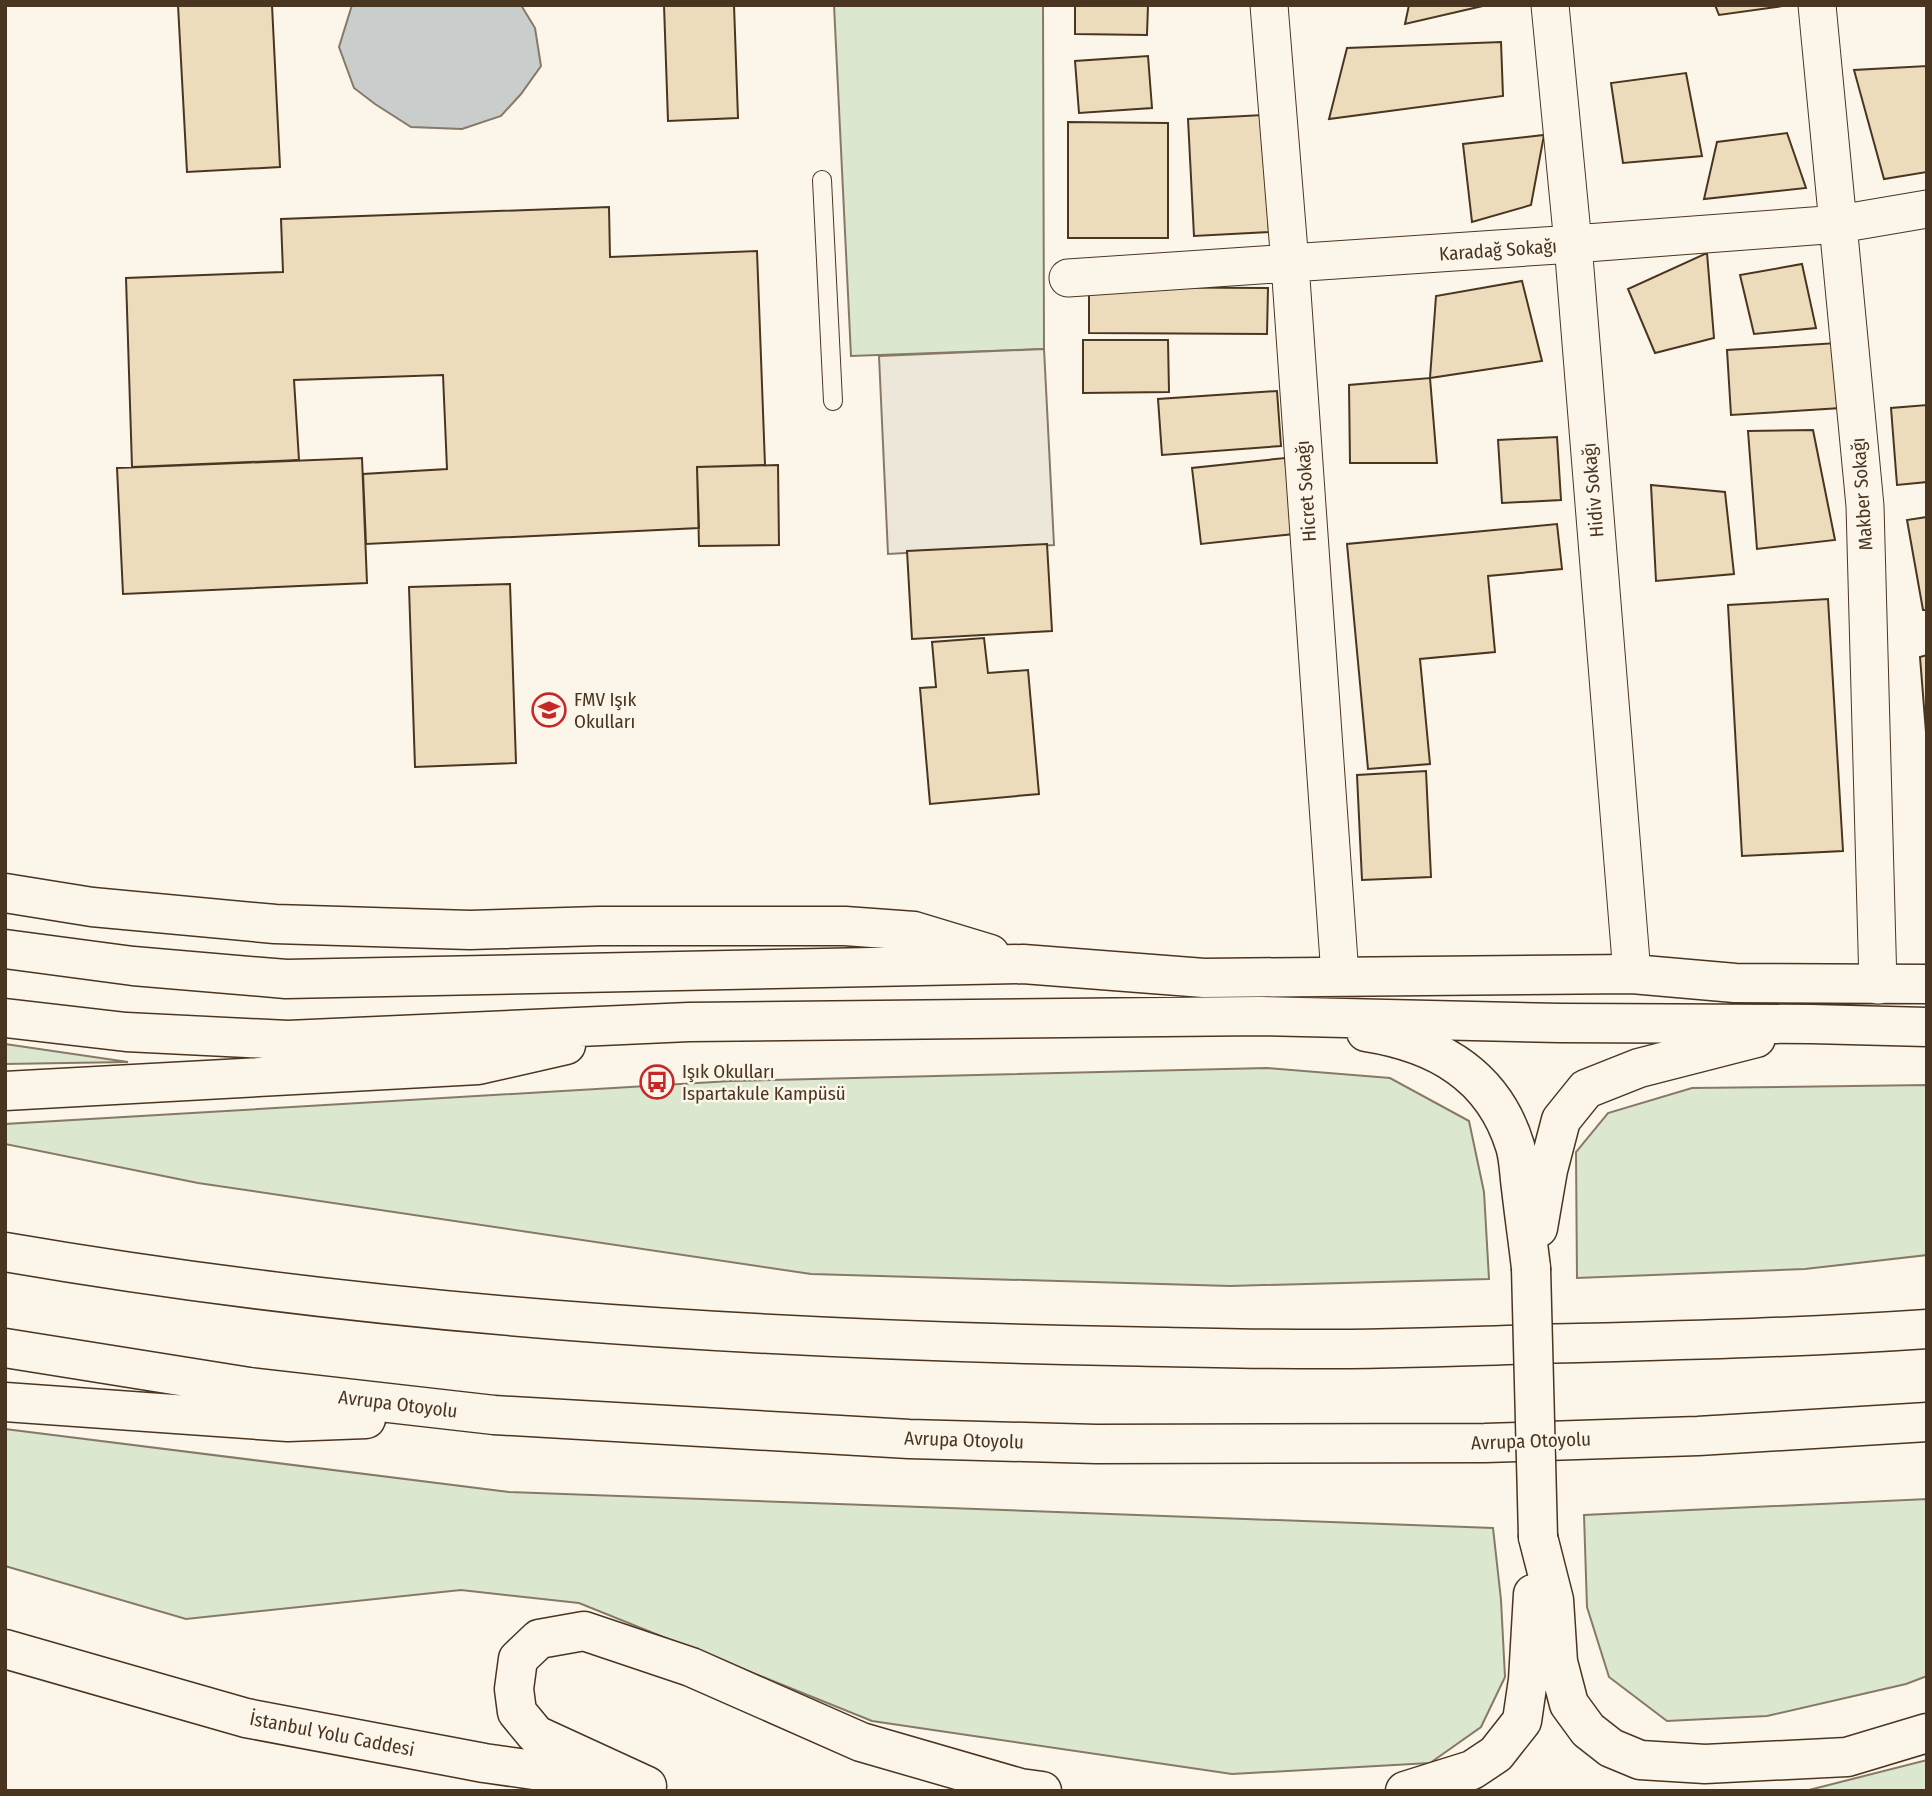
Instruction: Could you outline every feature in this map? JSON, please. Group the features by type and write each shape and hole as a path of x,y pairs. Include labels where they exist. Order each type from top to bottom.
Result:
{"main road":[{"path":"5,892 92,907 275,924 470,930 599,926 868,928 915,931 1023,964"},
{"path":"5,949 133,966 286,979 1023,964 1204,978 1632,974 1735,983 1927,984"},
{"path":"1261,1016 1386,1036 1451,1059 1477,1082 1500,1108 1515,1147 1531,1268 1538,1536 1528,1680 1522,1721 1496,1755 1472,1770 1405,1791"},
{"path":"5,1018 126,1032 288,1040 663,1022 1261,1016 1927,1027"},
{"path":"5,1091 478,1065 663,1022"},
{"path":"1531,1268 1548,1170 1561,1120 1586,1089 1639,1068 1811,1024"},
{"path":"5,1252 212,1284 411,1306 644,1327 937,1342 1301,1349 1624,1342 1863,1334 1927,1329"},
{"name":"Avrupa Otoyolu","path":"5,1348 249,1387 494,1415 909,1439 1096,1444 1485,1443 1698,1436 1927,1422"},
{"path":"5,1402 288,1422 494,1415"},
{"path":"1538,1536 1554,1600 1558,1662 1569,1704 1588,1730 1611,1748 1640,1760 1705,1764 1847,1757 1927,1733"},
{"path":"656,1788 536,1735 517,1712 514,1689 518,1659 539,1639 584,1631 691,1667 861,1742 1020,1788 1042,1791"},
{"name":"İstanbul Yolu Caddesi","path":"5,1648 246,1718 484,1763 656,1788"}],"street":[{"name":"Hicret Sokağı","path":"1269,5 1340,976"},
{"name":"Hidiv Sokağı","path":"1550,5 1573,244 1632,974"},
{"name":"Makber Sokağı","path":"1817,5 1865,506 1878,985"},
{"name":"Karadağ Sokağı","path":"1068,278 1839,224 1927,209"}],"lane":[{"path":"822,180 833,401"}],"green space":[{"path":"834,5 1043,5 1044,349 851,356"},
{"path":"5,1044 128,1062 5,1064"},
{"path":"1267,1068 1390,1078 1469,1121 1484,1192 1489,1279 1230,1286 811,1274 198,1183 5,1144 5,1124 731,1081"},
{"path":"1927,1085 1927,1255 1805,1269 1577,1278 1576,1152 1608,1113 1692,1088"},
{"path":"5,1429 509,1492 1493,1528 1501,1600 1505,1677 1481,1727 1430,1763 1232,1774 872,1721 579,1603 461,1590 186,1619 5,1566"},
{"path":"1927,1499 1927,1676 1906,1684 1767,1716 1667,1721 1609,1677 1587,1607 1584,1515"},
{"path":"1927,1760 1927,1791 1805,1791"}],"shaded area":[{"path":"352,5 521,5 535,28 541,66 501,116 462,129 411,127 354,88 339,47"},
{"path":"1044,349 1054,545 888,554 879,356"}],"building":[{"path":"178,5 272,5 280,167 187,172"},
{"path":"664,5 734,5 738,118 668,121"},
{"path":"1075,5 1148,5 1147,35 1075,34"},
{"path":"1409,5 1487,5 1405,24"},
{"path":"1715,5 1783,5 1783,6 1719,15"},
{"path":"1501,42 1503,96 1329,119 1347,48"},
{"path":"1148,56 1152,108 1079,113 1075,61"},
{"path":"1927,66 1927,172 1884,179 1854,70"},
{"path":"1686,73 1702,156 1623,163 1611,83"},
{"path":"1263,115 1269,232 1194,236 1188,119"},
{"path":"1068,122 1168,123 1168,238 1068,238"},
{"path":"1787,133 1806,188 1704,199 1717,142"},
{"path":"1544,135 1531,205 1472,222 1463,144"},
{"path":"609,207 610,257 757,251 765,465 697,467 699,528 366,544 363,474 447,469 443,375 294,380 299,460 132,467 126,278 283,272 281,219"},
{"path":"1707,253 1714,338 1655,353 1628,289"},
{"path":"1802,264 1816,328 1754,334 1740,275"},
{"path":"1522,281 1542,361 1430,378 1436,296"},
{"path":"1089,287 1268,288 1267,334 1089,333"},
{"path":"1083,340 1168,340 1169,392 1083,393"},
{"path":"1837,343 1841,408 1731,415 1727,350"},
{"path":"1430,378 1437,463 1350,463 1349,385"},
{"path":"1277,391 1281,446 1162,455 1158,399"},
{"path":"1927,405 1927,482 1897,485 1891,408"},
{"path":"1813,430 1835,540 1757,549 1748,431"},
{"path":"1557,437 1561,500 1502,503 1498,440"},
{"path":"362,458 367,583 123,594 117,468"},
{"path":"1285,458 1294,534 1201,544 1192,468"},
{"path":"778,465 779,545 699,546 697,467"},
{"path":"1651,485 1725,492 1734,574 1656,581"},
{"path":"1927,517 1927,610 1923,610 1907,520"},
{"path":"1557,524 1562,569 1488,576 1495,652 1420,659 1430,764 1368,769 1347,544"},
{"path":"1047,544 1052,631 912,639 907,551"},
{"path":"510,584 516,763 415,767 409,587"},
{"path":"1828,599 1843,851 1742,856 1728,605"},
{"path":"984,638 988,673 1028,670 1039,794 930,804 920,688 936,687 932,642"},
{"path":"1927,655 1927,745 1920,657"},
{"path":"1426,771 1431,877 1362,880 1357,775"}],"place":[{"name":"FMV Işık Okulları","path":"549,710"},
{"name":"Işık Okulları Ispartakule Kampüsü","path":"657,1082"}]}
